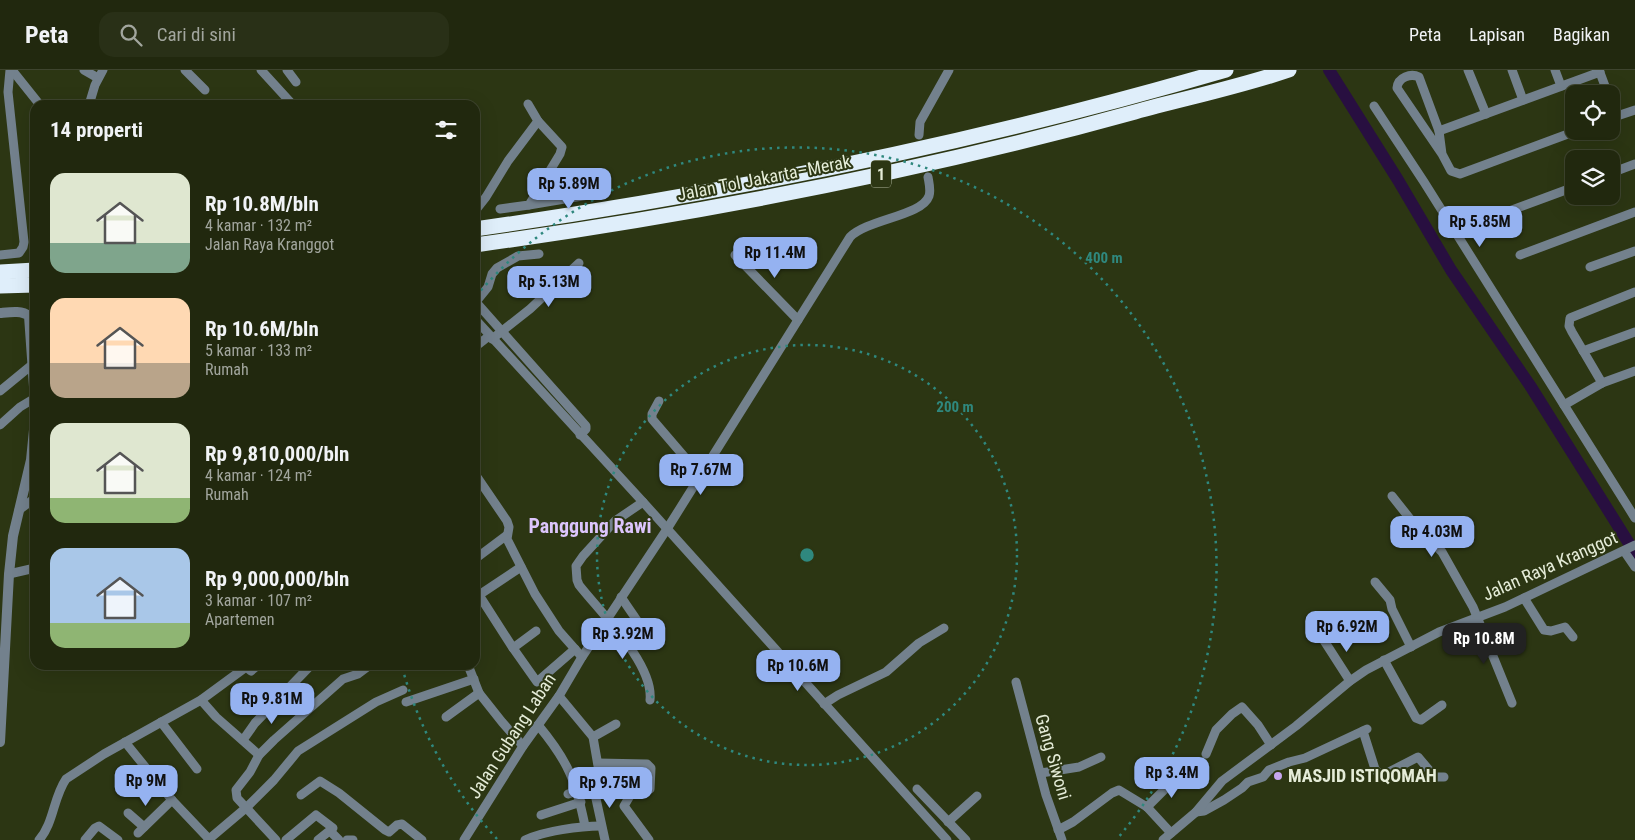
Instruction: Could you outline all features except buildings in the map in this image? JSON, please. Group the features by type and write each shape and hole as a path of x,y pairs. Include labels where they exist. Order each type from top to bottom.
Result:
{"highway":[{"name":"Jalan Tol Jakarta–Merak","path":"480,228 583,214 772,181 943,144 1065,114 1226,70"},
{"name":"Jalan Tol Jakarta–Merak","path":"480,244 712,208 900,170 1056,134 1284,72"},
{"path":"0,272 30,270"},
{"path":"0,286 30,285"}],"street":[{"path":"11,70 36,100"},
{"path":"0,255 19,252 24,242 8,92 11,70"},
{"path":"84,70 100,74 91,100"},
{"path":"185,70 205,90"},
{"path":"261,70 288,100"},
{"path":"286,70 296,82"},
{"path":"919,135 920,122 949,70"},
{"path":"1468,70 1486,114"},
{"path":"1512,70 1523,100"},
{"path":"1555,70 1561,86"},
{"path":"1439,131 1600,71 1605,85"},
{"path":"1442,154 1439,131 1419,77 1410,75 1400,80 1397,83 1397,88 1442,154 1451,171 1460,174 1565,135"},
{"path":"528,104 538,121 562,148 529,205"},
{"path":"1374,106 1424,182 1635,518"},
{"path":"1620,116 1635,110"},
{"path":"480,204 508,161 538,121"},
{"path":"1620,170 1635,164"},
{"name":"Jalan Gubang Laban","path":"464,840 523,746 559,696 582,657 666,529 850,237 863,228 922,206 928,198 930,188 928,177"},
{"path":"1466,227 1565,190"},
{"path":"500,209 606,192"},
{"path":"1520,255 1635,212"},
{"path":"1590,267 1635,251"},
{"path":"480,296 488,287 492,274 497,268 518,256 539,254"},
{"path":"735,255 798,320"},
{"path":"480,344 496,335 530,309 579,262"},
{"path":"1602,383 1569,326 1570,318 1635,292"},
{"path":"480,310 496,335 580,436 643,502 947,840"},
{"path":"0,312 25,313 29,316 30,328"},
{"path":"480,323 496,335 586,426 586,429 580,436"},
{"path":"1583,351 1635,332"},
{"path":"0,391 30,366"},
{"path":"1564,405 1602,383 1635,371"},
{"path":"659,401 652,414 652,419 700,475"},
{"path":"0,425 20,407 30,402"},
{"path":"0,742 4,598 9,574 13,536 30,464"},
{"path":"480,481 507,521 509,527 507,537 546,612 559,632 582,657"},
{"path":"1392,496 1442,552 1473,607 1512,703"},
{"path":"19,510 30,502"},
{"path":"643,502 615,521 576,566 579,585 627,644 644,671 650,700"},
{"path":"480,556 507,537"},
{"path":"1629,548 1635,567"},
{"name":"Jalan Raya Kranggot","path":"1163,840 1196,812 1222,780 1271,744 1350,681 1384,660 1438,632 1524,598 1629,548"},
{"path":"480,594 521,567"},
{"path":"9,574 30,569"},
{"path":"1375,582 1390,600 1392,609 1411,647"},
{"path":"480,597 537,682 575,649"},
{"path":"621,597 648,638"},
{"path":"1524,598 1544,630 1551,631 1565,627 1573,637"},
{"path":"824,704 838,695 886,672 919,643 944,628"},
{"path":"513,648 536,631"},
{"path":"1323,639 1350,681"},
{"path":"1384,660 1416,718 1422,720 1442,705"},
{"path":"39,840 50,822 62,785 66,779 125,742 201,700 239,670"},
{"path":"243,740 255,723 306,670"},
{"path":"276,840 237,798 236,790 250,772 259,755 274,740 343,679 363,670"},
{"path":"470,670 479,693 523,746"},
{"path":"406,702 474,679"},
{"name":"Gang Siwoni","path":"1016,682 1046,795 1062,840"},
{"path":"125,742 172,800 209,840 247,808 282,772 298,751 376,702 403,690"},
{"path":"446,717 479,693"},
{"path":"559,696 593,737 598,763 597,784 601,826 605,840"},
{"path":"201,700 216,717 259,755"},
{"path":"1206,754 1214,732 1242,707 1271,744"},
{"path":"161,722 197,769"},
{"path":"593,737 616,724"},
{"path":"538,726 561,755 578,790 585,826"},
{"path":"1196,812 1204,811 1224,800 1248,782 1263,777 1269,770 1305,758 1365,730 1375,769 1380,775 1418,757 1435,777 1444,777"},
{"path":"1040,773 1079,767 1100,757"},
{"path":"598,763 647,764 651,768 650,789"},
{"path":"1146,807 1181,773"},
{"path":"301,795 320,781 339,793 384,830 389,832 397,825 402,824 422,840"},
{"path":"568,794 597,784 622,782 633,785 634,789 624,806 649,840"},
{"path":"917,789 966,840"},
{"path":"1058,830 1116,790 1122,791 1146,807 1170,833"},
{"path":"948,822 977,796"},
{"path":"128,813 141,830 172,800"},
{"path":"541,815 581,802"},
{"path":"286,840 316,815 332,826 333,830 318,840"},
{"path":"85,840 99,826 118,840"},
{"path":"525,840 585,826 601,826"},
{"path":"330,831 339,840"},
{"path":"347,840 353,840"}],"waterway":[{"path":"1329,70 1398,180 1451,270 1531,387 1635,553"}],"place":[{"name":"MASJID ISTIQOMAH","path":"1278,776"}],"district":[{"name":"Panggung Rawi","path":"590,526"}]}
